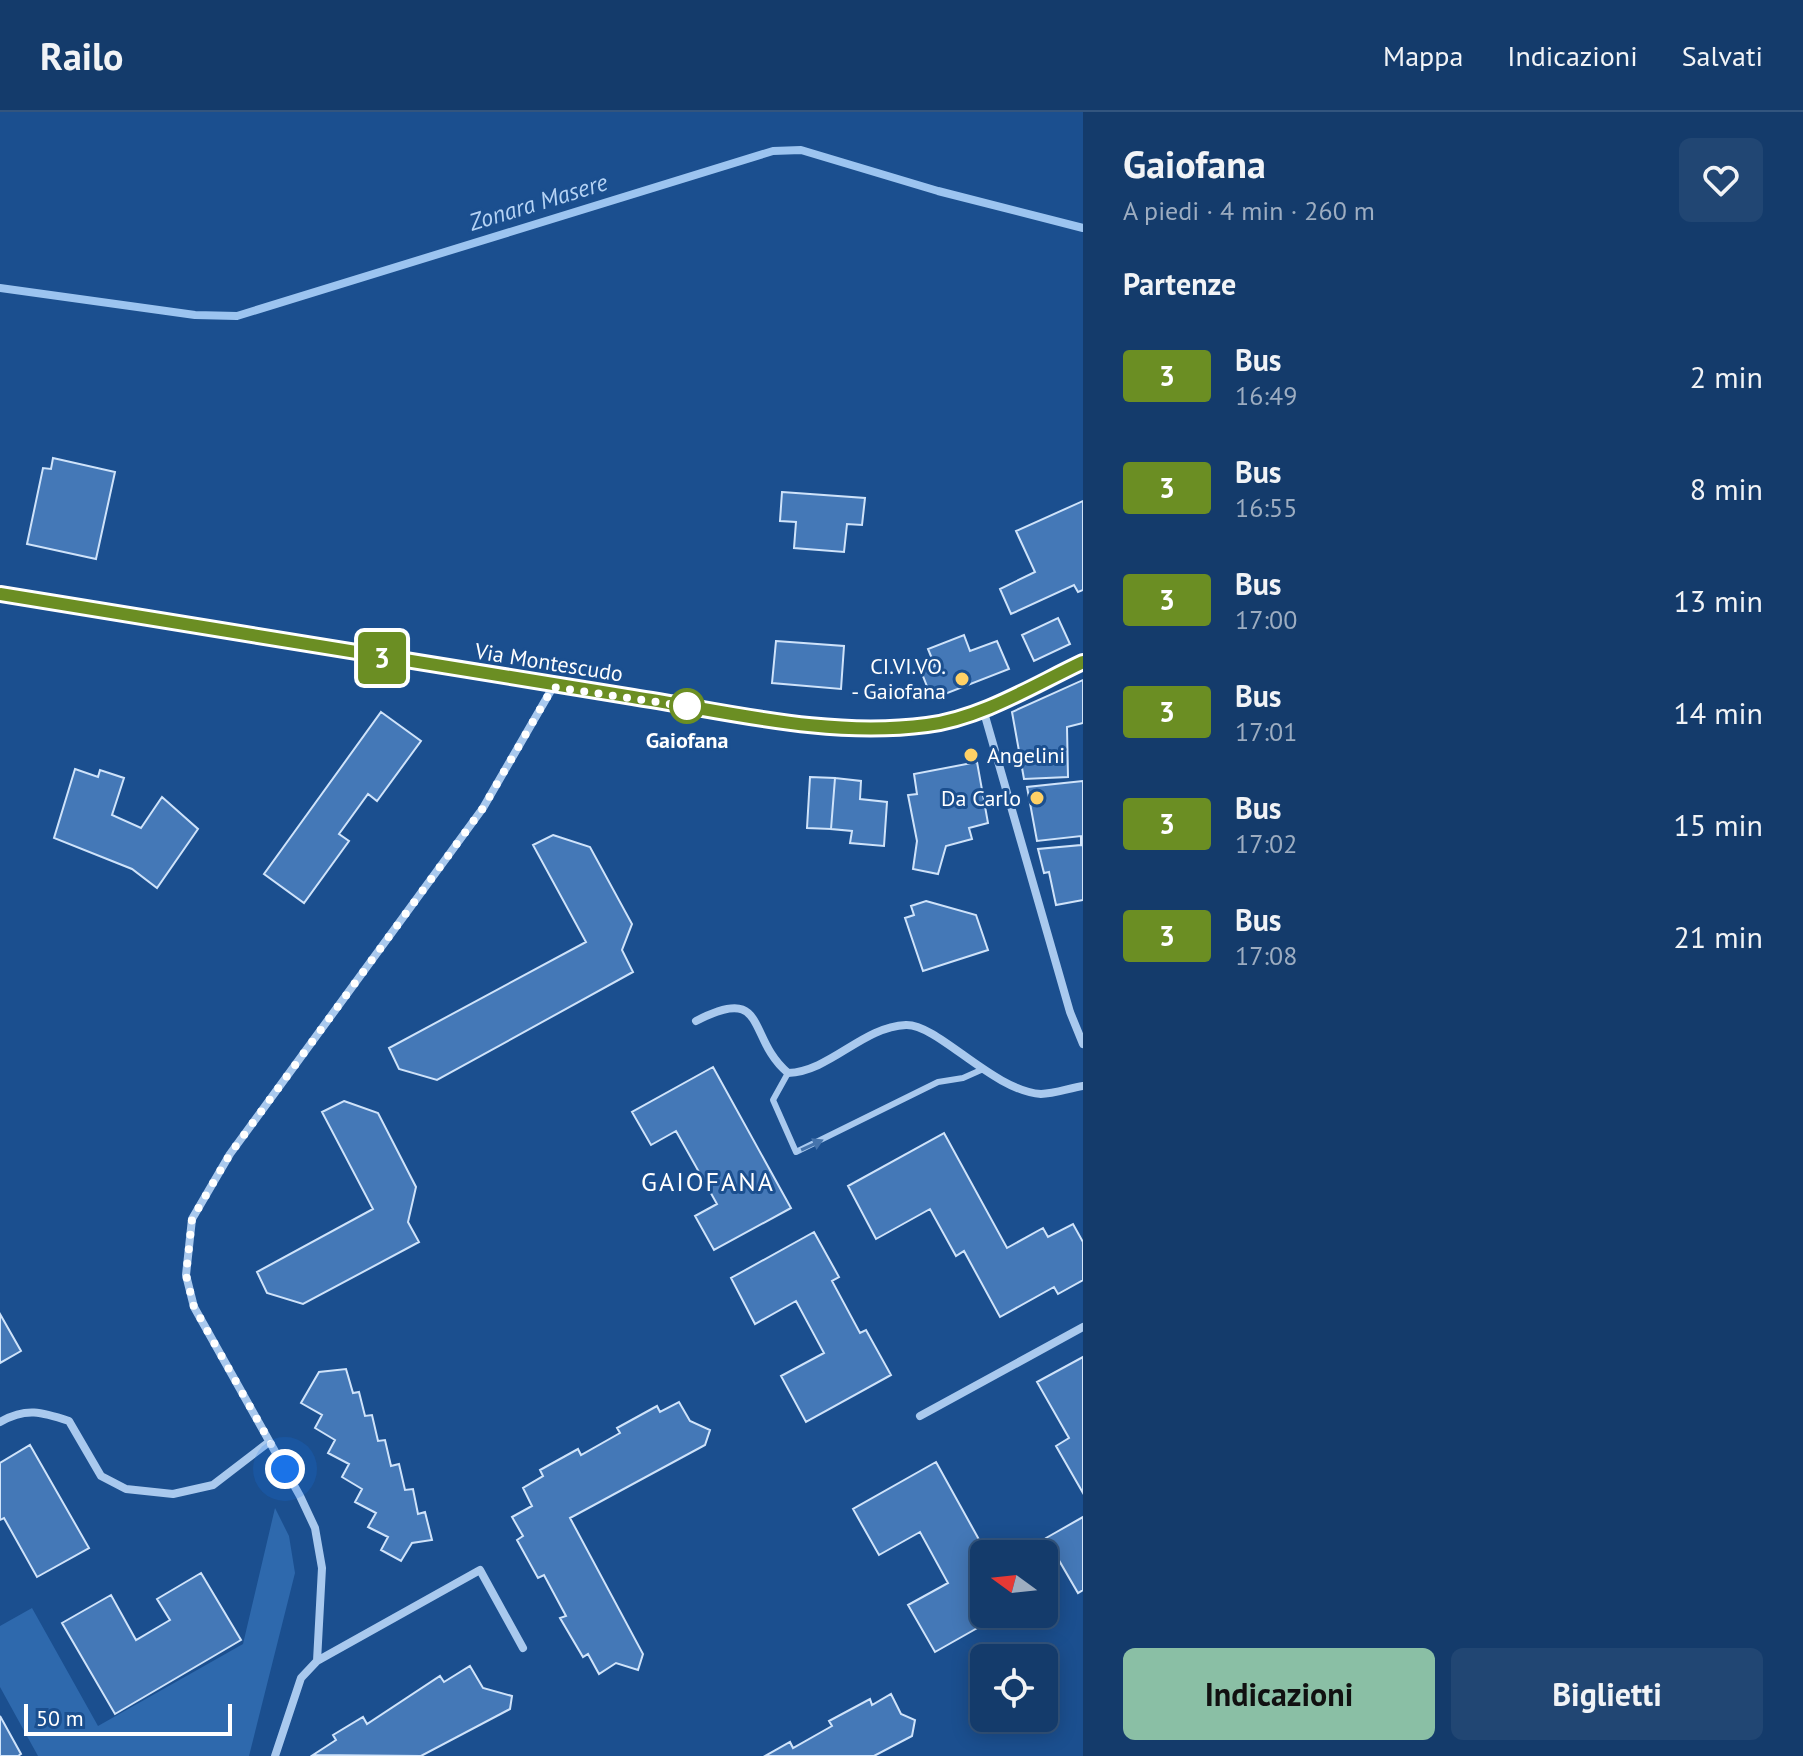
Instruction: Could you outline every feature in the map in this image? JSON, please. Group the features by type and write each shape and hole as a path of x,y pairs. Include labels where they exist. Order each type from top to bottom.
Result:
{"street":[{"name":"Via Montescudo","path":"0,593 553,687 781,722 858,728 929,725 959,719 1083,662"},
{"path":"317,1661 322,1568 315,1528 194,1307 186,1275 192,1219 230,1154 483,808 553,687"},
{"path":"983,709 1070,1012 1083,1044"},
{"path":"696,1021 724,1006 738,1006 751,1015 775,1062 788,1073 803,1072 879,1030 909,1025 932,1033 981,1070 1040,1094 1083,1086"},
{"path":"920,1416 1083,1327"},
{"path":"0,1422 16,1413 34,1409 69,1421 101,1476 126,1489 173,1494 213,1485 269,1442"},
{"path":"275,1756 301,1678 317,1661 480,1570 523,1648"}],"lane":[{"path":"788,1073 773,1100 796,1152 938,1082 963,1078 981,1070"}],"shaded area":[{"path":"275,1508 289,1536 295,1573 249,1756 38,1756 0,1687 0,1626 32,1608 98,1726 243,1644"}],"building":[{"path":"53,458 115,472 96,559 27,544 43,468 51,469"},
{"path":"782,492 865,498 862,525 847,524 844,552 794,548 796,522 780,521"},
{"path":"1083,501 1083,590 1078,592 1074,585 1011,614 1000,589 1035,572 1016,531"},
{"path":"1058,618 1070,644 1034,661 1022,635"},
{"path":"964,635 970,651 997,641 1009,669 932,699 921,671 935,666 928,649"},
{"path":"776,641 844,646 841,689 772,683"},
{"path":"1083,680 1083,723 1067,727 1068,777 1024,779 1012,712"},
{"path":"381,712 421,741 377,801 368,794 339,834 349,841 304,903 264,874"},
{"path":"977,762 988,823 969,828 972,839 946,846 938,874 913,869 917,841 908,795 917,794 914,774"},
{"path":"75,769 98,777 100,770 124,778 112,815 141,828 162,797 198,829 157,888 132,869 54,838"},
{"path":"810,777 835,778 831,829 807,828"},
{"path":"835,778 861,781 860,799 887,802 884,846 850,843 852,831 831,829"},
{"path":"1083,781 1083,900 1056,905 1049,872 1044,873 1038,849 1081,845 1081,836 1037,841 1027,787"},
{"path":"553,835 590,847 632,924 622,950 633,972 437,1080 399,1069 389,1048 586,942 533,845"},
{"path":"926,901 976,915 988,950 923,971 905,918 914,915 911,906"},
{"path":"713,1067 791,1208 714,1250 695,1216 717,1204 676,1131 651,1145 632,1112"},
{"path":"344,1101 378,1113 416,1187 408,1222 419,1242 303,1304 267,1293 257,1272 373,1209 322,1112"},
{"path":"944,1133 1007,1248 1043,1228 1048,1237 1073,1224 1083,1242 1083,1280 1058,1294 1054,1287 1000,1317 964,1251 956,1256 930,1209 876,1239 848,1186"},
{"path":"814,1232 839,1277 832,1281 860,1333 866,1330 891,1375 806,1422 781,1376 824,1353 796,1301 755,1324 731,1278"},
{"path":"0,1314 21,1351 0,1363"},
{"path":"1083,1357 1083,1493 1056,1446 1069,1438 1037,1382"},
{"path":"346,1369 353,1393 359,1392 365,1416 372,1415 378,1441 385,1440 391,1466 399,1464 405,1490 413,1489 418,1514 425,1512 432,1540 412,1543 401,1561 381,1550 388,1537 368,1527 376,1513 355,1502 362,1489 342,1477 349,1464 328,1453 335,1440 315,1428 322,1415 301,1403 319,1372"},
{"path":"679,1402 690,1421 710,1430 705,1445 570,1518 643,1654 638,1670 616,1663 599,1674 588,1654 583,1657 560,1618 566,1616 544,1575 538,1578 517,1540 523,1536 512,1517 532,1506 523,1488 543,1476 540,1470 578,1449 581,1455 620,1433 617,1428 657,1406 660,1412"},
{"path":"30,1445 89,1548 37,1577 4,1518 0,1520 0,1463"},
{"path":"936,1462 979,1540 970,1540 970,1628 977,1628 935,1652 908,1605 948,1583 920,1532 879,1555 853,1509"},
{"path":"1083,1517 1083,1590 1078,1593 1058,1559 1058,1540 1046,1538"},
{"path":"201,1573 241,1640 115,1714 62,1623 111,1595 136,1640 170,1620 157,1599"},
{"path":"470,1666 483,1688 512,1696 510,1709 421,1756 313,1755 336,1740 333,1735 363,1717 367,1724 440,1676 444,1682"},
{"path":"891,1694 901,1714 915,1720 912,1736 874,1756 765,1756 790,1742 793,1748 832,1726 829,1721 870,1699 872,1705"},
{"path":"0,1716 21,1754 18,1756 0,1756"}],"waterway":[{"name":"Zonara Masere","path":"0,288 195,315 237,316 773,151 801,150 938,191 1083,228"}],"bus line":[{"name":"3","path":"0,594 553,687 781,722 858,728 893,729 959,719 1083,662"}],"place":[{"name":"CI.VI.VO. - Gaiofana","path":"962,679"},
{"name":"Gaiofana","path":"687,706"},
{"name":"Angelini","path":"971,755"},
{"name":"Da Carlo","path":"1037,798"}],"district":[{"name":"GAIOFANA","path":"708,1181"}],"route":[{"path":"285,1469 194,1307 186,1275 192,1219 230,1154 483,808 553,687 691,707 687,706"}]}
